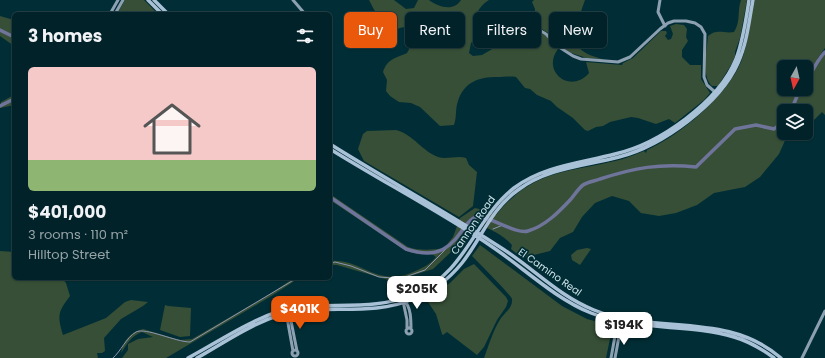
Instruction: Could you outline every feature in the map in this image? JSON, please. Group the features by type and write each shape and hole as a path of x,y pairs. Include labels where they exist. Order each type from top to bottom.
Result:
{"main road":[{"path":"148,0 160,12"},
{"path":"154,0 166,12"},
{"name":"Cannon Road","path":"717,93 735,61 740,47 749,0"},
{"name":"Cannon Road","path":"188,358 262,318 287,311 316,306 376,305 404,302 432,285 448,273 478,235 502,198 514,188 534,176 559,166 618,154 639,146 660,136 717,93 727,83 744,48 753,0"},
{"name":"El Camino Real","path":"332,145 478,235 563,299 592,313 620,320 723,334 749,343 774,358"},
{"name":"El Camino Real","path":"332,150 460,224"},
{"name":"Cannon Road","path":"197,358 263,321 287,311"},
{"name":"El Camino Real","path":"620,320 715,328 730,331 759,343 781,358"}],"street":[{"path":"111,12 118,0"},
{"path":"116,12 123,0"},
{"path":"294,0 303,12"},
{"path":"660,0 658,12 665,26"},
{"path":"541,31 546,34 556,46 573,56 581,59 611,62 625,60 630,57 665,26 674,21 695,23 701,27 705,34 704,77 707,84 717,93"},
{"path":"404,302 409,329"},
{"path":"287,311 295,351"},
{"path":"802,358 825,311"},
{"path":"611,358 617,326 620,320"},
{"path":"615,358 621,326 620,320"}],"green space":[{"path":"125,0 144,0 156,12 118,12"},
{"path":"369,0 394,0 406,9 414,8 418,0 429,0 437,5 450,7 458,4 461,0 489,0 481,6 478,12 473,12 473,41 471,43 469,53 473,56 482,55 494,48 541,48 541,33 549,39 549,48 558,49 554,57 553,65 555,72 560,78 566,81 574,82 582,79 589,73 586,62 622,65 633,58 661,31 666,31 667,33 665,36 668,40 671,39 673,34 670,26 676,24 684,25 687,29 686,37 688,41 682,50 682,57 690,65 701,65 701,79 710,93 704,100 675,123 669,119 656,124 631,117 610,122 588,131 551,101 537,95 530,89 525,88 516,77 490,77 478,80 468,85 464,89 458,101 454,125 440,126 420,107 411,103 399,102 390,96 386,91 387,80 383,72 389,62 407,53 410,48 465,48 465,12 405,12 405,27 397,30 397,12 376,12"},
{"path":"534,0 585,0 581,12 549,12 549,34 541,29 541,12 535,12 532,2"},
{"path":"741,0 747,0 735,56 718,86 712,86 709,82 706,70 708,36 714,32 734,32 738,20"},
{"path":"755,0 825,0 825,48 817,59 825,54 825,115 822,112 813,121 813,104 777,104 777,140 785,140 779,154 760,177 745,187 714,193 697,205 676,213 659,216 641,213 629,201 612,196 595,203 582,217 573,232 560,238 550,251 522,258 511,249 512,245 509,242 487,228 489,224 482,221 470,226 450,253 433,269 401,279 392,281 337,265 332,265 332,261 341,261 379,275 389,277 400,276 423,268 436,257 432,254 418,254 406,251 332,201 332,195 408,247 421,250 444,248 453,237 460,218 475,208 488,211 496,215 517,194 544,178 570,170 619,160 644,151 646,153 647,150 660,144 701,114 714,101 734,75 744,54"},
{"path":"0,16 12,19 12,45 0,36"},
{"path":"564,48 579,48 583,52 602,59 587,58 571,53"},
{"path":"12,96 12,105 0,108 1,102"},
{"path":"396,130 408,135 427,151 438,157 466,158 469,165 477,172 473,206 459,217 364,161 358,149 363,134 367,131"},
{"path":"480,245 562,306 587,319 609,325 612,329 606,358 484,358 496,327 510,307 512,299 501,285 472,256"},
{"path":"587,248 591,249 580,265 572,260 571,255 577,250"},
{"path":"0,251 12,252 12,280 64,280 66,283 70,296 61,310 59,318 63,335 106,318 125,302 131,300 148,302 121,319 104,338 105,351 102,353 97,353 98,358 0,358"},
{"path":"474,264 506,297 508,301 484,347 477,355 447,332 443,335 442,334 436,314 426,299 450,283 464,269"},
{"path":"291,280 296,280 166,358 122,358 128,350 128,344 138,339 153,337 142,332 138,334 130,341 121,353 125,341 138,330 143,329 180,340 192,339 270,294"},
{"path":"165,305 191,308 190,336 180,337 160,330"}],"waterway":[{"path":"0,30 12,36"},
{"path":"813,70 825,52"},
{"path":"794,104 797,96"},
{"path":"0,106 12,100"},
{"path":"332,198 406,249 423,253 437,252 449,245 473,218 487,218 509,228 528,231 540,226 557,214 582,186 587,183 647,167 696,167 735,129 756,125 774,129 777,127"},
{"path":"493,229 503,225"},
{"path":"332,263 335,262 351,266 379,277 402,278 425,270 447,248"},
{"path":"113,358 129,338 136,332 140,331 146,331 177,340 190,342 294,280"}]}
